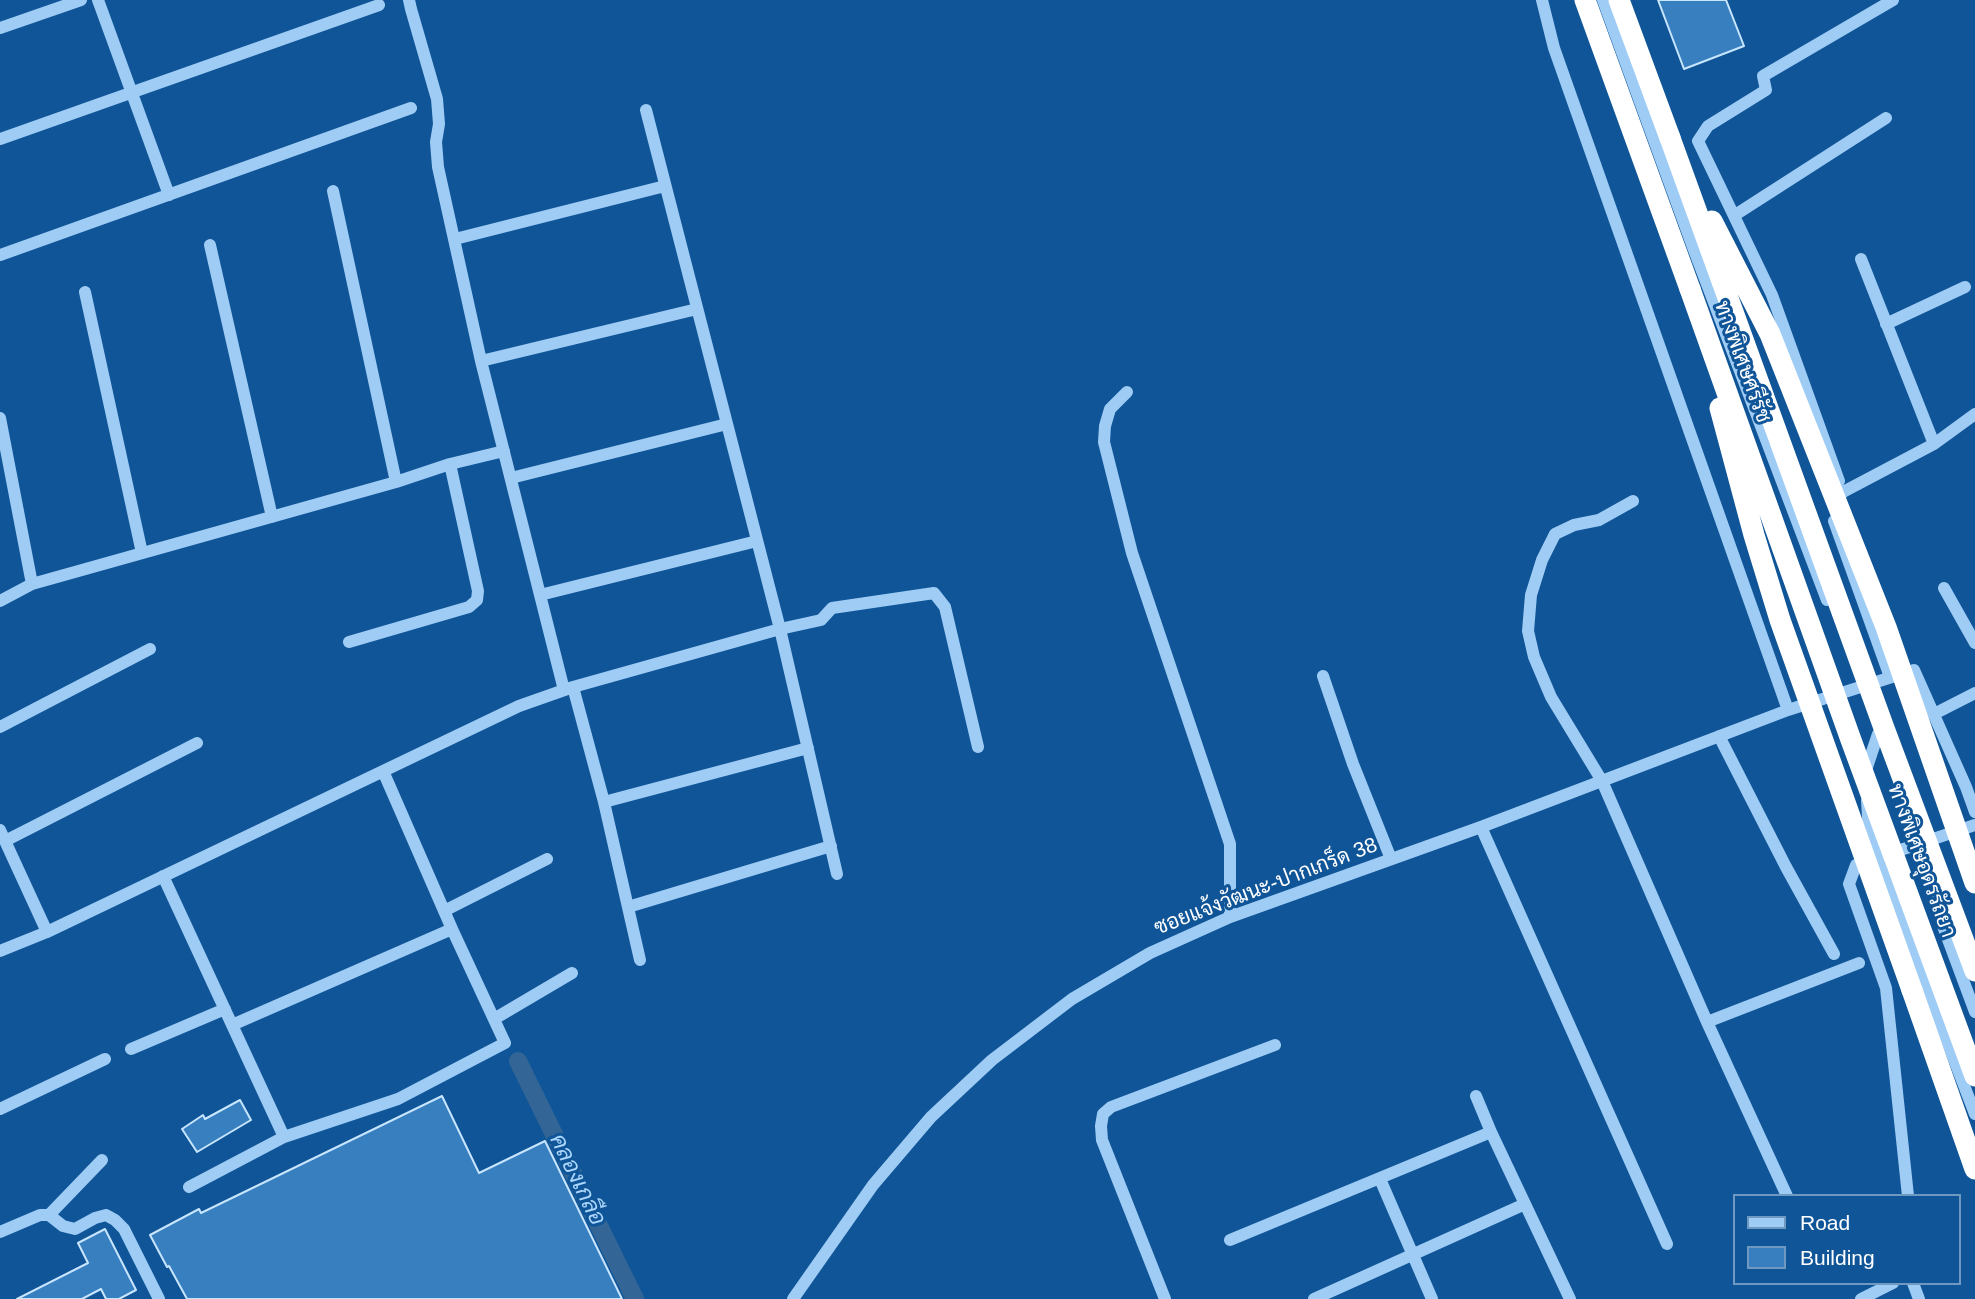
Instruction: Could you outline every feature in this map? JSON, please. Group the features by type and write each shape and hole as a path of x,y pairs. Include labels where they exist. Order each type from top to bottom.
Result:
{"highway":[{"name":"ทางพิเศษศรีรัช","path":"1585,0 1851,740"},
{"name":"ทางพิเศษศรีรัช","path":"1619,0 1881,731"},
{"path":"1670,138 1770,334 1886,627 1975,883"},
{"path":"1690,289 1729,445 1780,620 1975,1169"},
{"name":"ทางพิเศษอุดรรัถยา","path":"1881,731 1975,971"},
{"name":"ทางพิเศษอุดรรัถยา","path":"1851,740 1975,1076"}],"street":[{"path":"0,28 81,0"},
{"path":"98,0 169,195"},
{"path":"410,0 437,99 438,167 481,362 540,595 604,802 640,960"},
{"path":"1542,0 1555,48 1788,710"},
{"path":"1603,0 1694,250 1860,687 1881,731 1919,844 1939,893 1940,918 1975,1012"},
{"path":"1843,492 1772,295 1698,141 1708,126 1766,90 1763,76 1893,0"},
{"path":"0,139 379,5"},
{"path":"0,255 411,108"},
{"path":"646,110 780,629 837,874"},
{"path":"1735,215 1886,118"},
{"path":"455,239 666,186"},
{"path":"333,191 396,482"},
{"path":"210,245 272,517"},
{"path":"1861,258 1934,444"},
{"path":"1886,324 1965,287"},
{"path":"85,292 142,553"},
{"path":"481,362 697,309"},
{"path":"1127,392 1110,409 1104,442 1132,553 1230,844 1230,917"},
{"path":"1975,414 1934,444 1843,492 1833,504 1835,525 1890,677 1914,670 1970,783 1975,812"},
{"path":"0,418 32,584"},
{"path":"511,478 727,424"},
{"path":"0,601 32,584 396,482 450,464 504,451"},
{"path":"349,642 469,607 477,600 478,591 450,464"},
{"path":"1633,501 1599,520 1574,525 1555,534 1542,561 1531,596 1528,631 1534,657 1551,697 1601,781 1786,1194"},
{"path":"540,595 757,541"},
{"path":"1944,588 1975,643"},
{"path":"0,951 47,932 519,706 568,689 780,629 821,620 832,608 934,593 945,607 978,747"},
{"path":"0,727 150,649"},
{"path":"1323,676 1353,764 1391,859"},
{"name":"ซอยแจ้งวัฒนะ-ปากเกร็ด 38","path":"793,1299 873,1185 931,1117 992,1060 1072,999 1150,953 1230,917 1481,827 1788,710 1890,677"},
{"path":"1934,714 1975,694"},
{"path":"1881,731 1865,771 1869,833 1975,1114"},
{"path":"1719,736 1833,954"},
{"path":"47,932 3,836 197,743"},
{"path":"604,802 808,748"},
{"path":"189,1187 284,1137 398,1099 505,1043 383,771"},
{"path":"1908,1194 1886,988 1849,884 1856,865 1975,825"},
{"path":"1481,827 1667,1244"},
{"path":"628,907 831,846"},
{"path":"444,911 547,859"},
{"path":"163,876 284,1137"},
{"path":"232,1025 452,929"},
{"path":"1707,1022 1858,963"},
{"path":"494,1019 572,973"},
{"path":"131,1049 225,1009"},
{"path":"1160,1298 1102,1140 1103,1114 1111,1107 1275,1045"},
{"path":"0,1109 105,1059"},
{"path":"1476,1096 1570,1299"},
{"path":"1230,1240 1491,1132"},
{"path":"0,1232 32,1217 49,1214 102,1160"},
{"path":"1380,1179 1432,1299"},
{"path":"1314,1299 1525,1204"},
{"path":"49,1214 62,1226 75,1229 106,1215 115,1220 124,1229 156,1298"},
{"path":"1861,1299 1888,1285"}],"building":[{"path":"1658,0 1726,0 1744,46 1684,69"},
{"path":"442,1096 479,1173 545,1141 622,1299 187,1299 150,1235 199,1209 201,1213"},
{"path":"240,1100 251,1120 197,1152 182,1129 203,1115 205,1119"},
{"path":"105,1229 136,1290 119,1299 106,1299 101,1289 82,1299 17,1299 88,1263 78,1243"}],"waterway":[{"name":"คลองเกลือ","path":"518,1061 635,1299"}]}
